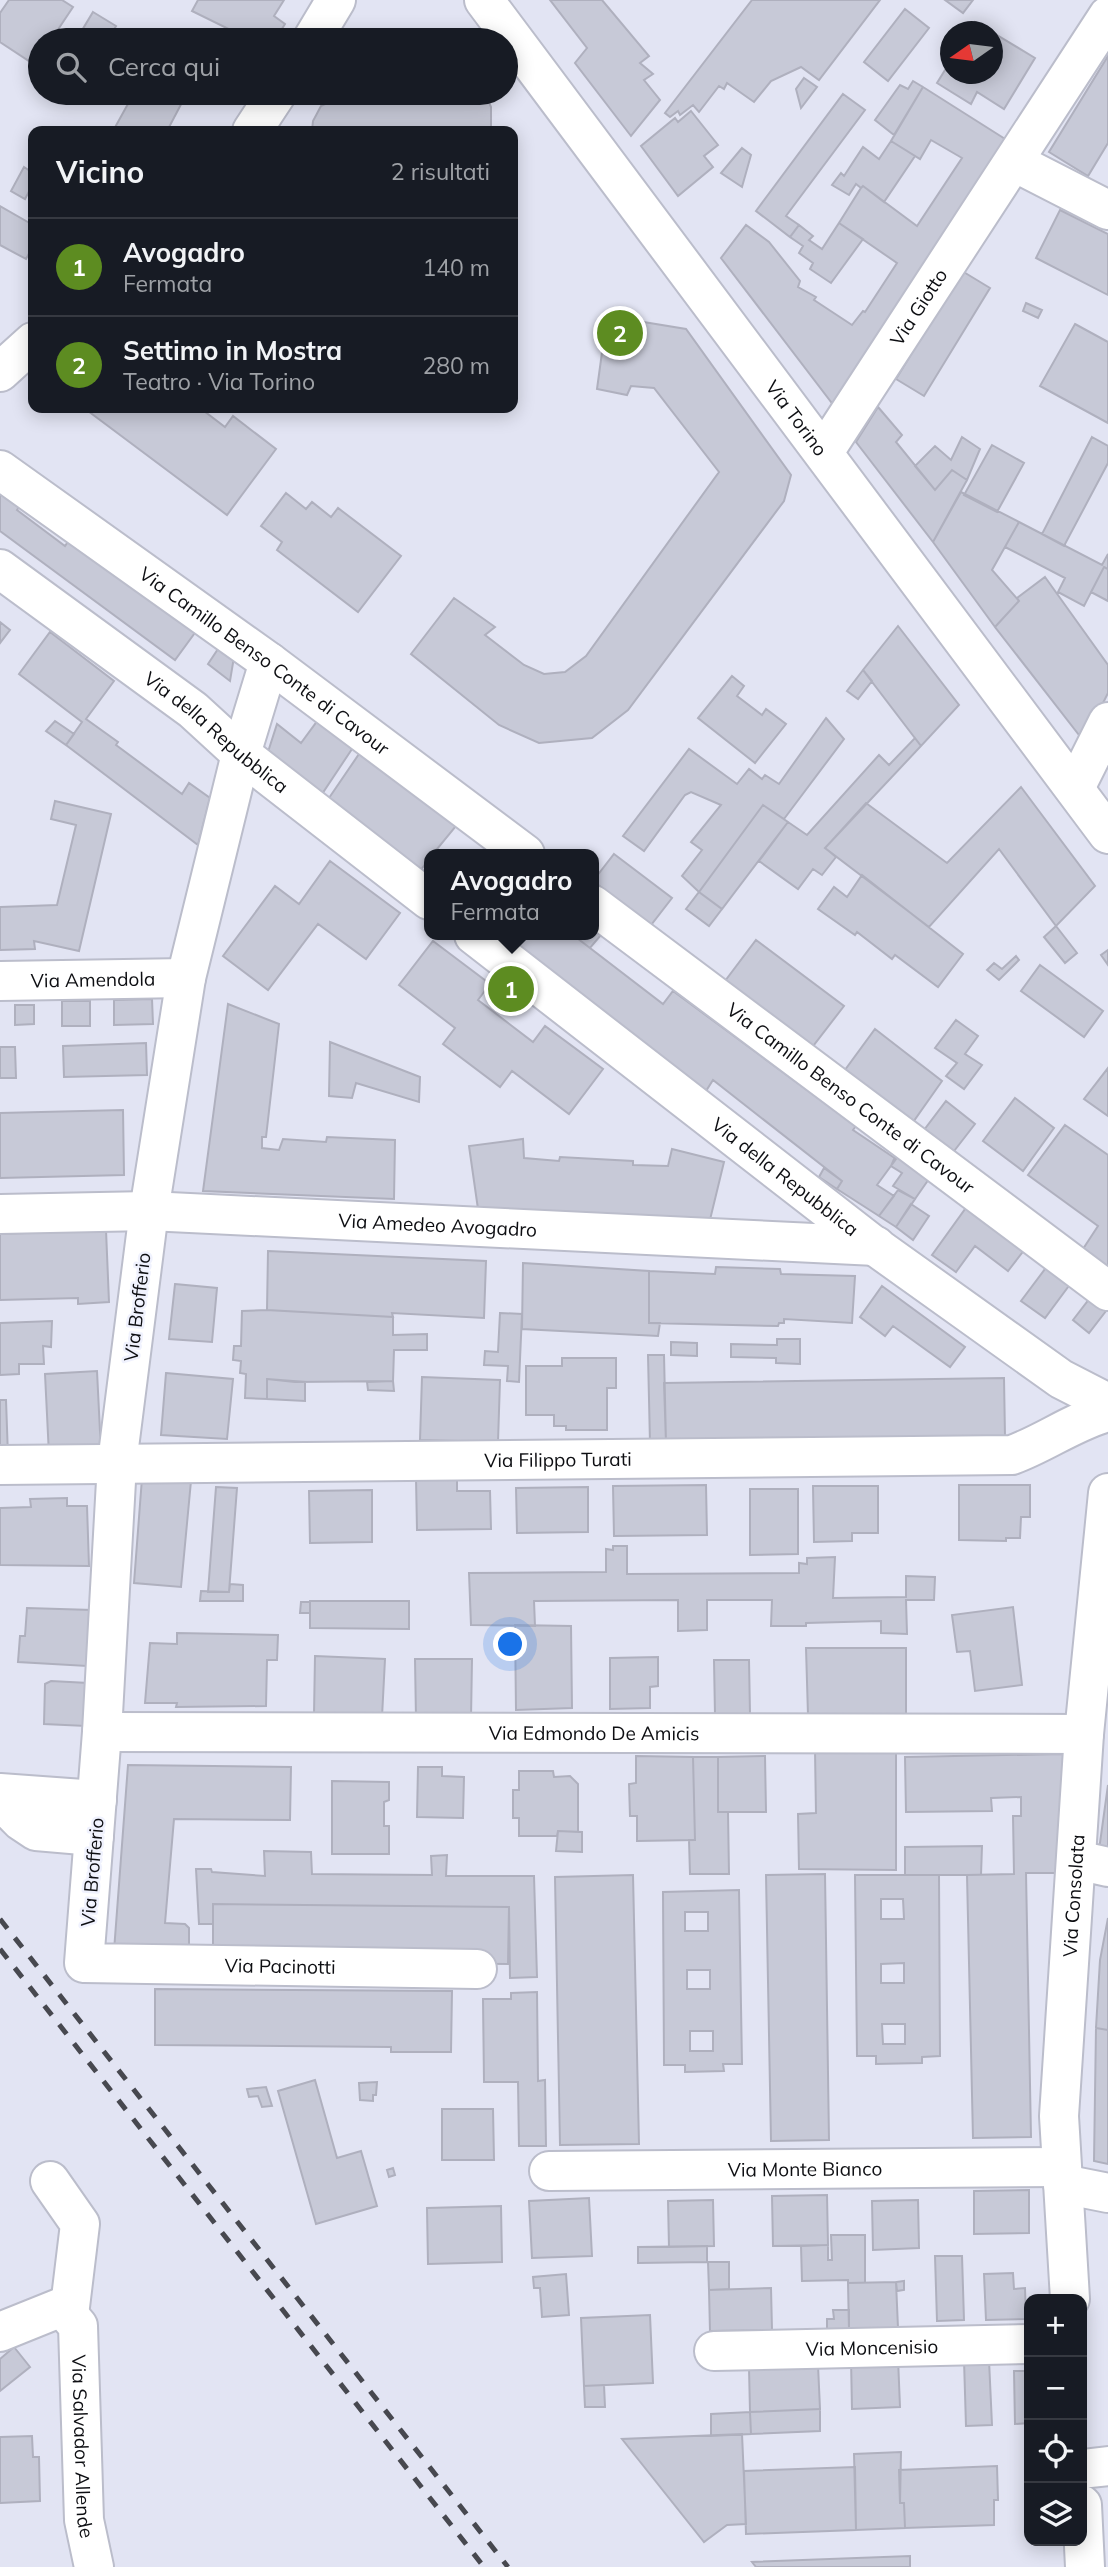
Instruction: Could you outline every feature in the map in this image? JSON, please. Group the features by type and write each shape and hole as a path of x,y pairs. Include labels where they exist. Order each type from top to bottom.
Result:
{"street":[{"path":"319,28 336,0"},
{"name":"Via Torino","path":"484,0 505,28"},
{"name":"Via Giotto","path":"824,452 1108,16"},
{"name":"Via Torino","path":"518,45 1108,834"},
{"path":"255,126 269,105"},
{"path":"1014,162 1108,210"},
{"path":"0,372 28,347"},
{"name":"Via Camillo Benso Conte di Cavour","path":"0,470 269,662 518,849"},
{"name":"Via della Repubblica","path":"0,569 193,710 241,754 424,896"},
{"name":"Via Brofferio","path":"84,1963 102,1732 117,1463 149,1211 187,978 241,754 269,662"},
{"path":"1074,788 1108,722"},
{"name":"Via Camillo Benso Conte di Cavour","path":"599,909 1108,1291"},
{"name":"Via della Repubblica","path":"480,940 876,1246 1061,1379 1108,1404"},
{"name":"Via Amendola","path":"0,981 187,978"},
{"name":"Via Amedeo Avogadro","path":"0,1214 149,1211 876,1246"},
{"name":"Via Filippo Turati","path":"0,1465 1012,1455 1034,1447 1087,1418 1108,1412"},
{"name":"Via Consolata","path":"1070,2294 1059,2116 1092,1864 1084,1734 1108,1493"},
{"name":"Via Edmondo De Amicis","path":"102,1732 1084,1734"},
{"path":"0,1793 96,1818"},
{"path":"0,1800 21,1821 36,1831 96,1818"},
{"name":"Via Pacinotti","path":"84,1963 477,1969"},
{"name":"Via Monte Bianco","path":"549,2171 1062,2175 1108,2193"},
{"name":"Via Salvador Allende","path":"50,2181 79,2224 74,2320 84,2520 94,2567"},
{"path":"0,2332 62,2307 74,2320"},
{"name":"Via Moncenisio","path":"714,2351 1024,2344"},
{"path":"1087,2468 1108,2466"},
{"path":"1084,2546 1085,2567"}],"building":[{"path":"9,0 62,0 73,7 59,28 28,28 28,60 0,42 0,13"},
{"path":"198,0 284,0 274,16 285,24 282,28 227,28 192,11"},
{"path":"550,0 602,0 649,56 640,63 653,74 644,80 660,100 631,136 575,63 587,48"},
{"path":"752,0 880,0 819,80 801,67 771,81 754,102 727,83 724,89 719,86 699,112 693,105 680,115 678,111 670,117 665,113"},
{"path":"945,0 973,0 963,13"},
{"path":"905,9 929,28 888,81 864,62"},
{"path":"93,12 116,26 115,28 83,28"},
{"path":"1003,39 1035,58 1004,109 977,92 971,104 937,83 940,78 940,84 1003,84"},
{"path":"1108,56 1108,143 1088,176 1049,152"},
{"path":"804,78 817,87 801,108 796,89"},
{"path":"913,81 923,87 894,135 875,120 900,85 908,89"},
{"path":"923,87 1013,144 841,415 721,258 746,225 769,242 800,281 798,287 816,297 814,300 852,325 863,311 865,312 897,263 839,223 861,188 863,186 917,226 962,158 931,140 920,159 891,141"},
{"path":"843,94 865,110 786,216 799,225 790,237 756,211"},
{"path":"127,105 181,105 170,126 116,126"},
{"path":"490,105 491,126 312,126 321,106"},
{"path":"691,111 718,145 704,156 713,167 678,196 641,146 675,118 678,122"},
{"path":"891,141 915,156 884,202 863,186 861,188 856,184 849,195 832,185 841,173 844,176 863,147 879,159"},
{"path":"742,148 751,155 742,187 721,173"},
{"path":"24,167 28,170 28,193 25,199 11,191"},
{"path":"0,206 28,222 28,255 26,259 0,245"},
{"path":"1060,210 1108,234 1108,295 1036,258"},
{"path":"839,223 863,239 831,283 810,269 813,263 799,253 803,246 790,237 799,225 813,236 809,240 822,249"},
{"path":"962,271 990,288 924,396 896,379"},
{"path":"1026,303 1042,310 1038,318 1023,311"},
{"path":"607,316 686,329 791,475 784,501 628,710 592,738 539,743 499,725 411,654 454,598 495,627 485,635 524,665 544,674 565,672 586,656 719,472 654,388 631,386 627,395 597,389"},
{"path":"1075,324 1108,342 1108,423 1040,386"},
{"path":"878,407 902,435 896,442 935,490 952,470 967,480 933,542 856,442"},
{"path":"91,413 207,413 225,427 233,416 276,449 227,515"},
{"path":"962,437 980,449 967,480 952,470 935,490 915,466 935,446 951,460"},
{"path":"1092,437 1108,446 1108,463 1064,546 1042,534"},
{"path":"992,445 1024,463 997,512 964,495"},
{"path":"0,482 24,500 17,510 65,546 72,536 197,630 175,660 0,531"},
{"path":"961,492 1019,522 992,570 1019,601 995,627 933,542"},
{"path":"286,493 306,509 312,502 331,517 338,508 401,556 358,612 277,550 282,542 261,526"},
{"path":"1019,522 1102,565 1108,554 1108,569 1104,567 1084,606 1058,592 1065,578 1005,547"},
{"path":"1104,567 1108,569 1108,601 1091,592"},
{"path":"1045,577 1108,665 1108,693 1090,729 1079,735 995,627 1019,601 1017,598"},
{"path":"0,622 10,630 0,643"},
{"path":"898,626 959,705 921,746 863,670"},
{"path":"50,632 114,681 86,719 182,794 189,783 210,798 198,845 66,745 82,722 19,674"},
{"path":"220,646 234,657 230,681 208,664"},
{"path":"863,670 872,681 858,699 847,691"},
{"path":"732,676 744,686 737,696 762,715 766,709 786,724 755,763 698,718"},
{"path":"826,718 844,739 784,819 763,805 699,892 682,876 702,850 691,842 721,805 691,792 685,795 644,851 623,836 689,749 737,784 749,769 762,779 765,775 779,784"},
{"path":"318,720 354,746 322,794 267,755 277,724 301,743"},
{"path":"55,721 74,734 66,745 46,731"},
{"path":"915,738 921,746 825,848 836,857 822,875 813,869 798,889 759,861 788,822 807,835 879,755 889,765"},
{"path":"359,754 456,826 437,849 424,849 424,866 420,871 329,798"},
{"path":"1021,787 1095,886 1056,926 999,849 929,927 825,848 866,803 947,863"},
{"path":"55,801 111,814 79,951 34,941 35,949 0,950 0,907 57,905 76,825 51,819"},
{"path":"763,805 788,822 722,909 699,892"},
{"path":"614,854 672,898 651,925 599,886 599,873"},
{"path":"330,861 400,913 366,959 318,924 268,990 223,956 275,886 299,904"},
{"path":"862,875 963,954 938,987 895,955 892,959 857,932 855,935 818,909 834,887 847,897"},
{"path":"699,892 722,909 709,926 686,909"},
{"path":"1056,926 1077,953 1065,963 1044,937"},
{"path":"517,940 580,940 663,1004 673,991 856,1126 853,1130 896,1159 877,1185 894,1196 879,1216 837,1189 842,1181 713,1080 706,1091 513,944"},
{"path":"580,940 597,940 590,948"},
{"path":"756,940 844,1006 810,1050 722,985"},
{"path":"433,941 490,984 478,1000 533,1042 545,1026 603,1069 569,1114 512,1071 500,1087 443,1044 455,1028 399,985"},
{"path":"1108,950 1108,965 1101,955"},
{"path":"1016,956 1019,960 999,980 987,970 994,963 1002,969"},
{"path":"1040,965 1103,1011 1084,1037 1021,991"},
{"path":"152,999 153,1024 114,1025 114,1000"},
{"path":"62,1001 90,1001 90,1026 62,1026"},
{"path":"228,1004 279,1024 266,1137 262,1137 262,1148 279,1150 283,1139 326,1142 327,1137 395,1140 394,1199 203,1191"},
{"path":"15,1005 34,1005 34,1024 15,1025"},
{"path":"956,1020 978,1036 965,1054 982,1065 964,1089 946,1076 957,1063 935,1048"},
{"path":"875,1029 942,1081 911,1125 842,1074"},
{"path":"330,1042 420,1077 419,1102 356,1083 352,1098 329,1096"},
{"path":"146,1043 147,1075 64,1077 63,1046"},
{"path":"0,1047 15,1047 16,1078 0,1078"},
{"path":"1108,1068 1108,1116 1084,1099"},
{"path":"1015,1098 1054,1128 1023,1171 983,1141"},
{"path":"946,1101 975,1124 951,1155 921,1134"},
{"path":"123,1110 124,1175 0,1178 0,1113"},
{"path":"1065,1125 1108,1155 1108,1273 1081,1252 1098,1226 1028,1175"},
{"path":"523,1139 524,1158 633,1161 633,1165 668,1166 672,1149 724,1162 708,1228 479,1216 469,1146"},
{"path":"897,1152 931,1176 915,1199 893,1186 902,1173 891,1166"},
{"path":"824,1168 842,1181 837,1189 819,1177"},
{"path":"898,1190 915,1199 896,1227 879,1216"},
{"path":"911,1204 929,1216 913,1240 896,1227"},
{"path":"968,1205 1025,1249 1008,1271 975,1246 956,1272 932,1255"},
{"path":"106,1230 109,1302 78,1304 78,1298 0,1300 0,1234"},
{"path":"268,1251 486,1261 484,1318 392,1313 393,1317 267,1310"},
{"path":"523,1263 649,1271 649,1323 660,1323 658,1336 522,1329"},
{"path":"1048,1265 1071,1283 1045,1318 1021,1301"},
{"path":"716,1267 780,1269 781,1274 855,1276 852,1323 784,1319 784,1323 779,1323 778,1326 649,1323 649,1271 715,1274"},
{"path":"175,1284 217,1288 212,1342 169,1339"},
{"path":"882,1286 965,1347 950,1367 893,1326 885,1336 860,1317"},
{"path":"1090,1298 1106,1311 1089,1333 1073,1320"},
{"path":"242,1311 393,1317 393,1335 427,1334 427,1350 394,1350 393,1381 295,1382 267,1379 267,1399 245,1398 246,1374 240,1373 241,1361 233,1360 234,1346 241,1346"},
{"path":"500,1313 522,1314 519,1382 507,1381 508,1366 484,1365 485,1351 498,1352"},
{"path":"52,1321 51,1347 43,1346 44,1364 19,1364 19,1374 0,1375 0,1323"},
{"path":"777,1339 800,1339 800,1364 776,1363 776,1358 731,1357 731,1344 777,1345"},
{"path":"671,1342 697,1343 697,1356 671,1355"},
{"path":"648,1355 664,1355 666,1443 650,1443"},
{"path":"562,1358 616,1358 616,1388 607,1388 607,1430 566,1430 566,1426 554,1426 554,1415 526,1415 526,1366 562,1366"},
{"path":"97,1371 101,1452 49,1455 45,1374"},
{"path":"166,1373 233,1379 227,1439 161,1435"},
{"path":"422,1377 500,1380 498,1442 420,1440"},
{"path":"1004,1378 1005,1437 666,1443 664,1383"},
{"path":"267,1379 305,1382 305,1401 267,1399"},
{"path":"393,1381 394,1391 368,1390 367,1382"},
{"path":"0,1400 6,1400 8,1456 0,1456"},
{"path":"142,1478 191,1481 181,1587 134,1583"},
{"path":"416,1478 457,1479 457,1491 490,1491 491,1529 417,1530"},
{"path":"706,1485 707,1535 614,1536 613,1486"},
{"path":"959,1485 1030,1485 1030,1517 1021,1517 1020,1538 1006,1538 1006,1541 959,1540"},
{"path":"813,1486 878,1486 878,1533 852,1533 852,1541 814,1542"},
{"path":"216,1487 237,1488 229,1592 208,1592"},
{"path":"588,1487 588,1532 517,1533 516,1488"},
{"path":"750,1489 798,1489 798,1554 750,1555"},
{"path":"372,1490 372,1542 310,1543 309,1491"},
{"path":"67,1498 67,1506 87,1506 89,1566 0,1565 0,1508 31,1507 30,1499"},
{"path":"613,1546 627,1546 627,1574 799,1573 799,1563 807,1564 807,1558 835,1557 833,1598 906,1597 906,1576 935,1577 934,1600 906,1600 907,1634 881,1633 881,1621 771,1626 772,1600 707,1600 707,1630 678,1631 678,1600 534,1601 535,1626 471,1625 469,1573 606,1572 606,1549 613,1550"},
{"path":"230,1584 243,1585 243,1601 200,1601 201,1591 229,1592"},
{"path":"310,1601 409,1601 409,1629 310,1628"},
{"path":"301,1602 310,1602 310,1613 300,1613"},
{"path":"1013,1607 1022,1685 975,1691 970,1651 957,1652 952,1615"},
{"path":"27,1608 92,1610 87,1666 18,1662 20,1636 25,1636"},
{"path":"515,1625 571,1626 572,1708 516,1710"},
{"path":"177,1633 278,1635 277,1660 267,1660 266,1706 176,1707 177,1703 145,1703 150,1643 177,1644"},
{"path":"806,1648 906,1648 906,1714 808,1715"},
{"path":"315,1656 385,1659 382,1717 314,1715"},
{"path":"658,1657 658,1686 650,1687 650,1708 610,1709 610,1658"},
{"path":"415,1659 472,1659 471,1719 416,1719"},
{"path":"714,1660 749,1660 750,1714 715,1715"},
{"path":"51,1681 88,1683 86,1726 44,1724 45,1684"},
{"path":"896,1749 896,1870 799,1869 798,1814 816,1813 815,1750"},
{"path":"1063,1754 1065,1873 1026,1873 1031,2137 973,2138 967,1875 1014,1874 1013,1816 1021,1816 1021,1797 991,1798 992,1811 906,1812 905,1757"},
{"path":"636,1756 693,1757 695,1840 637,1841 637,1816 630,1816 629,1784 636,1783"},
{"path":"765,1756 766,1812 718,1812 718,1757"},
{"path":"693,1757 718,1757 718,1812 728,1812 729,1874 690,1874 689,1840 695,1840"},
{"path":"128,1765 291,1767 290,1820 174,1819 165,1923 185,1924 189,1928 189,1950 114,1951"},
{"path":"418,1767 442,1767 442,1776 464,1777 463,1818 417,1817"},
{"path":"519,1771 553,1771 554,1777 570,1776 578,1784 578,1832 558,1831 557,1836 519,1836 519,1818 513,1818 513,1790 519,1790"},
{"path":"332,1781 389,1782 389,1800 384,1802 384,1826 389,1826 389,1854 332,1854"},
{"path":"1108,1785 1108,1852 1099,1850"},
{"path":"558,1831 582,1832 582,1852 556,1851"},
{"path":"982,1846 981,1875 905,1875 905,1847"},
{"path":"264,1851 311,1852 312,1874 432,1875 431,1856 447,1855 446,1876 534,1876 537,1977 510,1978 509,1907 213,1904 213,1924 199,1924 196,1869 265,1876"},
{"path":"825,1874 829,2140 771,2141 766,1875"},
{"path":"633,1875 639,2144 560,2145 555,1877"},
{"path":"855,1875 939,1875 940,2056 922,2057 922,2063 876,2064 876,2056 857,2056","holes":["881,1899 903,1899 904,1919 881,1919","904,1963 904,1983 881,1983 881,1964","882,2024 905,2024 905,2044 883,2044"]},
{"path":"739,1890 742,2064 723,2064 724,2071 685,2072 685,2065 664,2065 663,1892","holes":["685,1912 708,1912 708,1931 685,1931","687,1970 710,1970 710,1989 687,1989","690,2031 713,2031 713,2051 690,2051"]},
{"path":"213,1904 509,1907 508,1964 213,1961"},
{"path":"1108,1918 1108,2030 1096,2028 1100,1960"},
{"path":"155,1989 452,1991 451,2052 391,2052 391,2047 155,2045"},
{"path":"537,1992 538,2081 545,2080 546,2146 519,2146 518,2082 484,2082 483,1999 511,1999 511,1993"},
{"path":"1096,2028 1108,2030 1108,2164 1094,2161"},
{"path":"315,2080 337,2158 361,2151 377,2206 316,2224 278,2091"},
{"path":"377,2082 373,2101 360,2100 359,2083"},
{"path":"266,2087 272,2106 262,2107 258,2096 249,2097 247,2089"},
{"path":"442,2109 493,2109 494,2160 442,2160"},
{"path":"393,2168 395,2175 389,2177 387,2170"},
{"path":"1029,2190 1029,2233 974,2234 974,2191"},
{"path":"827,2195 828,2245 773,2246 772,2196"},
{"path":"589,2198 592,2256 532,2258 529,2201"},
{"path":"713,2200 714,2246 669,2247 668,2201"},
{"path":"918,2200 919,2248 873,2250 872,2201"},
{"path":"501,2206 502,2262 428,2264 427,2208"},
{"path":"831,2235 865,2235 865,2283 848,2283 848,2280 802,2281 801,2246 828,2245 828,2260 832,2260"},
{"path":"707,2246 707,2262 638,2263 638,2247"},
{"path":"935,2256 962,2256 964,2320 937,2321"},
{"path":"708,2262 729,2262 729,2289 709,2290"},
{"path":"1013,2273 1014,2289 1025,2288 1024,2319 986,2320 984,2274"},
{"path":"566,2274 569,2315 542,2317 540,2288 534,2288 533,2277"},
{"path":"904,2281 904,2290 897,2291 896,2282"},
{"path":"896,2282 898,2328 849,2330 848,2283"},
{"path":"771,2288 772,2330 710,2331 709,2290"},
{"path":"833,2310 849,2310 849,2330 827,2330 827,2319 834,2319"},
{"path":"650,2315 653,2383 584,2386 581,2318"},
{"path":"14,2347 30,2367 0,2391 0,2359"},
{"path":"898,2358 900,2407 852,2409 851,2359"},
{"path":"964,2360 989,2360 992,2425 966,2426"},
{"path":"818,2365 820,2409 750,2412 749,2368"},
{"path":"1014,2371 1024,2371 1024,2423 1015,2424"},
{"path":"604,2385 605,2407 585,2407 584,2386"},
{"path":"820,2409 820,2431 751,2434 750,2412"},
{"path":"750,2412 751,2434 711,2436 711,2414"},
{"path":"742,2434 746,2524 727,2525 704,2542 622,2439"},
{"path":"32,2436 33,2457 39,2457 40,2501 0,2503 0,2437"},
{"path":"901,2452 900,2503 904,2503 905,2528 856,2530 854,2454"},
{"path":"997,2466 998,2500 994,2500 994,2525 905,2528 904,2503 900,2503 899,2470"},
{"path":"855,2467 856,2530 746,2534 744,2471"},
{"path":"910,2556 910,2567 756,2567 752,2562"}],"railway":[{"path":"0,1919 508,2567"},
{"path":"0,1949 484,2567"}],"place":[{"name":"Settimo in Mostra","path":"620,333"},
{"name":"Avogadro","path":"511,989"}]}
